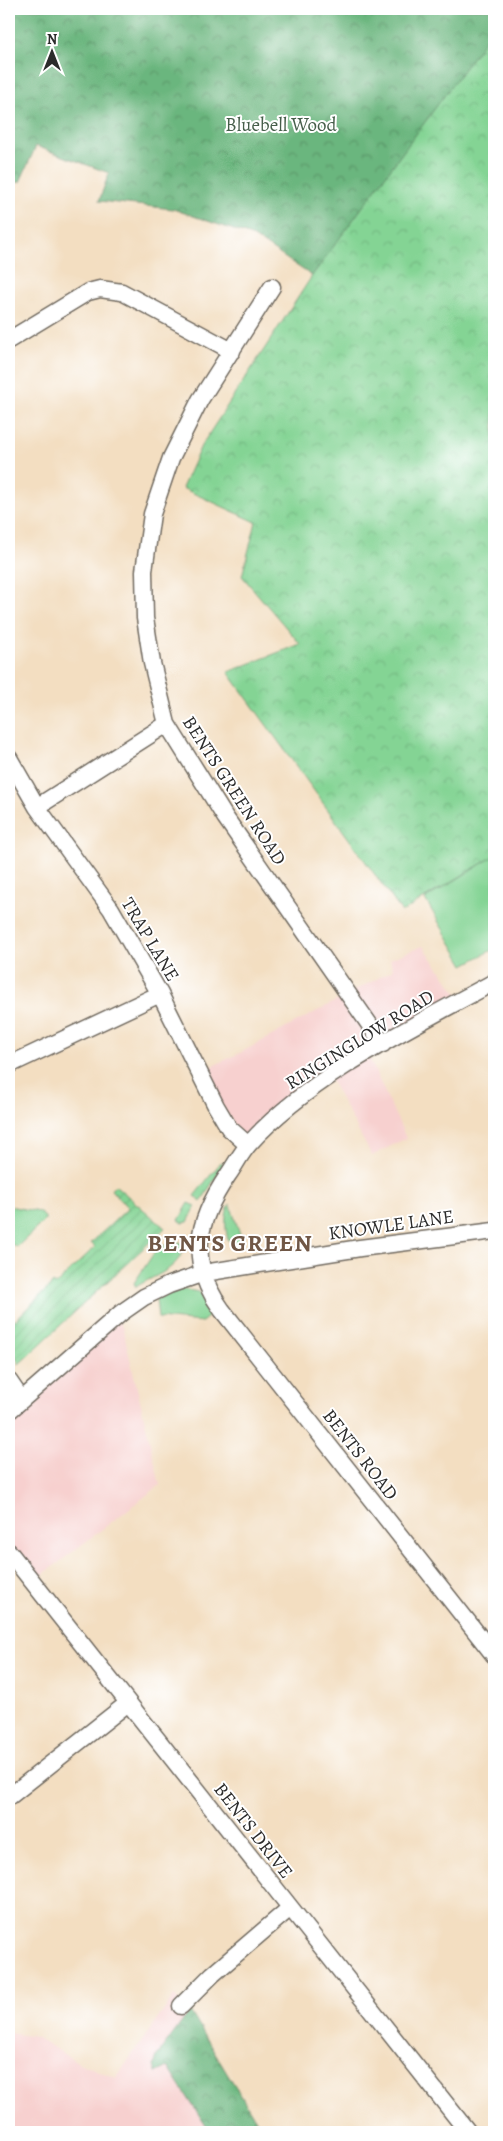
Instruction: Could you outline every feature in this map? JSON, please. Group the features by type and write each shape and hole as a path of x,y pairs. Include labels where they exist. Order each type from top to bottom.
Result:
{"street":[{"name":"BENTS GREEN ROAD","path":"272,287 200,400 171,458 152,514 144,571 145,618 152,663 167,724 225,817 383,1044"},
{"path":"9,340 88,292 112,290 122,292 232,351"},
{"path":"37,807 167,724"},
{"name":"TRAP LANE","path":"9,758 37,807 111,909 160,994 216,1106 229,1128 248,1145"},
{"name":"RINGINGLOW ROAD","path":"204,1274 200,1255 200,1235 207,1209 248,1145 300,1097 383,1044 494,982"},
{"path":"9,1064 160,994"},
{"name":"KNOWLE LANE","path":"204,1274 360,1248 494,1231"},
{"path":"9,1381 15,1406 121,1313 144,1296 204,1274"},
{"name":"BENTS ROAD","path":"204,1274 210,1293 222,1310 494,1655"},
{"name":"BENTS DRIVE","path":"9,1552 468,2132"},
{"path":"9,1798 128,1703"},
{"path":"181,2006 214,1974 290,1908"}],"shaded area":[{"path":"423,946 462,1000 367,1054 406,1138 372,1156 329,1077 248,1145 200,1072 242,1052 393,970 390,959"},
{"path":"116,1317 123,1329 160,1485 33,1582 9,1552 9,1411"},
{"path":"174,1996 190,2011 263,2132 9,2132 9,2033 36,2037 79,2063 116,2078"}],"green space":[{"name":"Bluebell Wood","path":"9,9 494,9 494,28 312,276 254,237 173,209 99,201 109,173 36,146 20,182 9,184"},
{"path":"494,28 494,856 402,912 228,672 300,644 242,576 256,522 182,488 201,446 312,276"},
{"path":"494,856 494,949 464,965 425,899"},
{"path":"221,1162 224,1163 201,1202 194,1196"},
{"path":"115,1185 165,1228 19,1364 9,1344 9,1314 15,1320 53,1283 55,1285 95,1247 91,1243 128,1208 111,1190"},
{"path":"189,1203 196,1206 188,1222 183,1223 179,1220"},
{"path":"230,1204 242,1240 236,1243 228,1240 226,1231 226,1217"},
{"path":"9,1206 39,1212 45,1217 45,1220 17,1247 9,1243"},
{"path":"180,1242 184,1248 176,1262 164,1272 136,1287 134,1283 158,1247"},
{"path":"182,1289 199,1292 216,1310 202,1322 158,1318 156,1299"},
{"path":"190,2011 263,2132 210,2132 168,2067 156,2073 154,2066 157,2056"}],"district":[{"name":"BENTS GREEN","path":"230,1243"}]}
